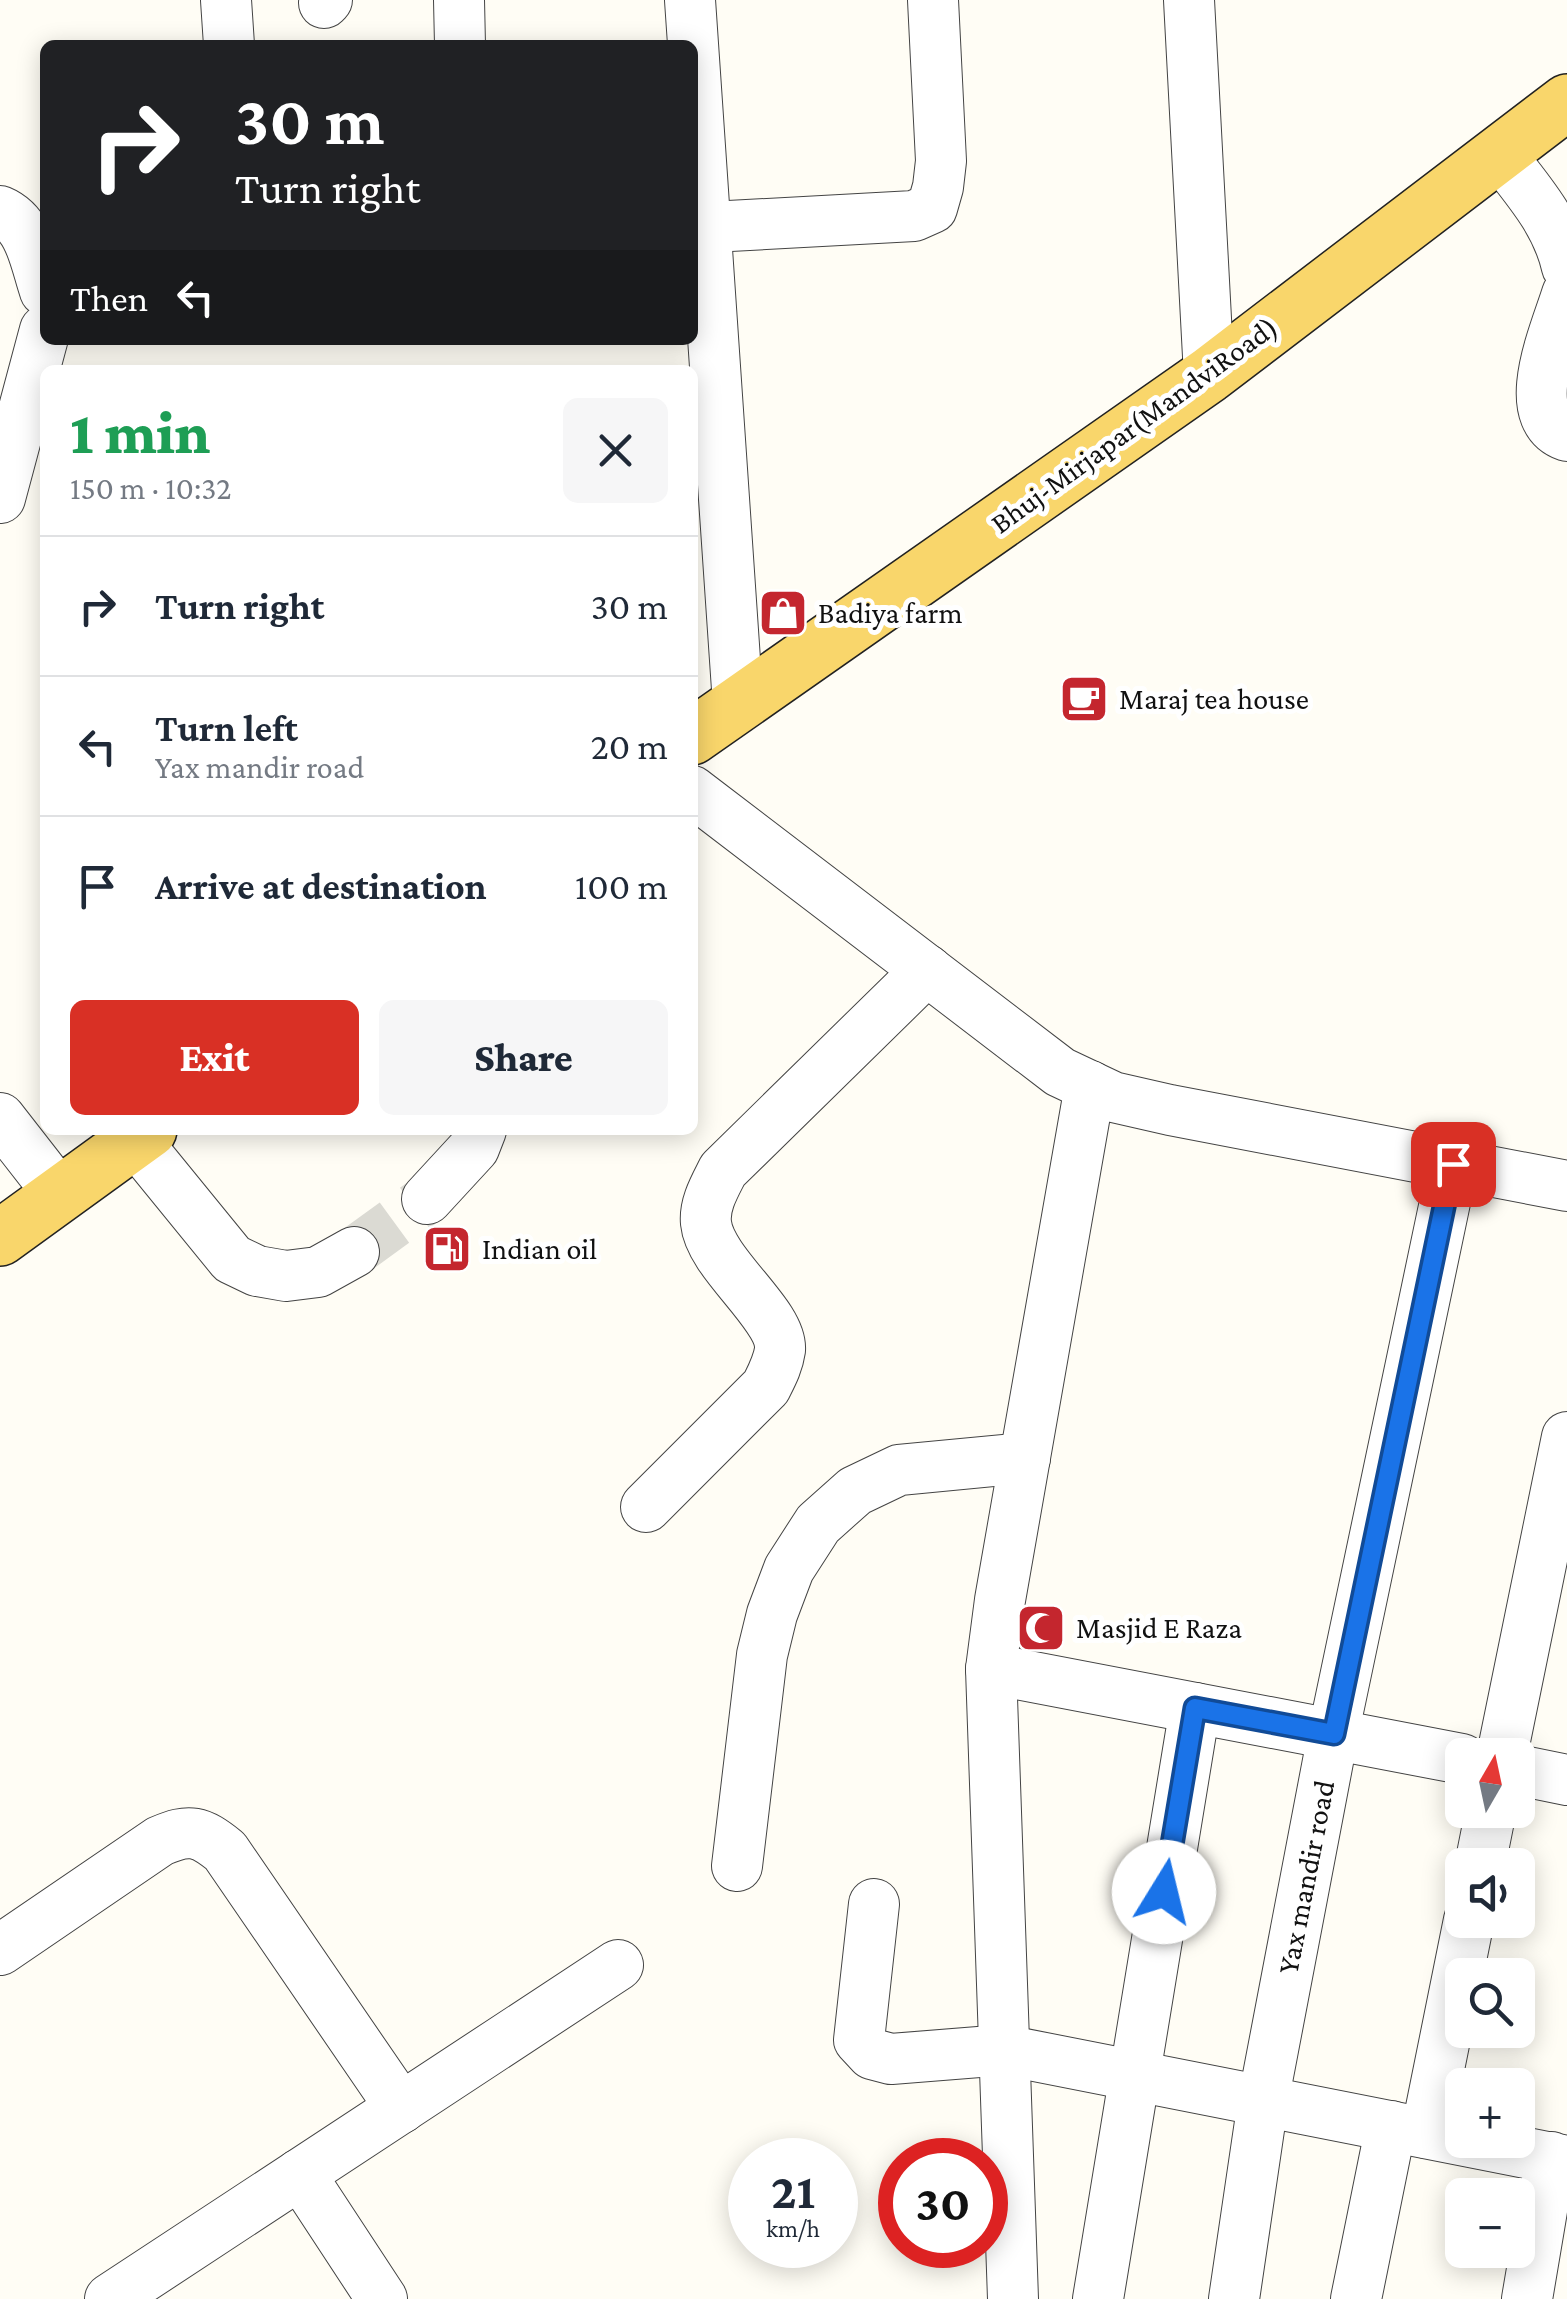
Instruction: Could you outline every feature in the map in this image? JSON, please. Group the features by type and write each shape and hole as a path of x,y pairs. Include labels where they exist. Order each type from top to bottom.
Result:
{"main road":[{"name":"Bhuj-Mirjapar(MandviRoad)","path":"698,733 1209,375 1567,102"},
{"path":"0,1238 142,1135"}],"street":[{"path":"226,0 228,40"},
{"path":"458,0 460,40"},
{"path":"690,0 692,40"},
{"path":"699,228 914,216 932,208 941,161 933,0"},
{"path":"1189,0 1209,375"},
{"path":"1499,152 1551,222 1567,267"},
{"path":"698,203 738,704"},
{"path":"0,211 24,228 40,277"},
{"path":"1567,294 1543,376 1541,400 1545,420 1567,436"},
{"path":"0,498 41,345"},
{"path":"698,796 1060,1072 1112,1097 1567,1186"},
{"path":"646,1507 766,1387 775,1370 780,1346 775,1329 716,1249 706,1222 710,1195 722,1170 927,970"},
{"path":"1013,2299 991,1669 1090,1086"},
{"path":"0,1118 60,1195"},
{"path":"142,1135 232,1259 257,1271 286,1276 318,1272 354,1252"},
{"path":"427,1199 474,1148 479,1135"},
{"name":"Yax mandir road","path":"1234,2299 1263,2102 1334,1734 1453,1164"},
{"path":"1505,1738 1567,1438"},
{"path":"736,1866 762,1655 789,1569 818,1524 855,1491 899,1470 1025,1458"},
{"path":"991,1669 1445,1757"},
{"path":"1098,2299 1195,1708"},
{"path":"1535,1773 1567,1780"},
{"path":"0,1950 160,1841 179,1833 205,1835 224,1851 401,2108"},
{"path":"874,1904 859,2040 872,2054 891,2059 1004,2050 1559,2159 1527,2299"},
{"path":"1356,2299 1464,1938"},
{"path":"110,2299 618,1965"},
{"path":"300,2174 382,2299"}],"tunnel":[{"path":"354,1252 427,1199"}],"place":[{"name":"Badiya farm","path":"783,613"},
{"name":"Maraj tea house","path":"1084,699"},
{"name":"Indian oil","path":"447,1249"},
{"name":"Masjid E Raza","path":"1041,1628"}],"route":[{"path":"1164,1892 1195,1708 1334,1734 1453,1164"}]}
